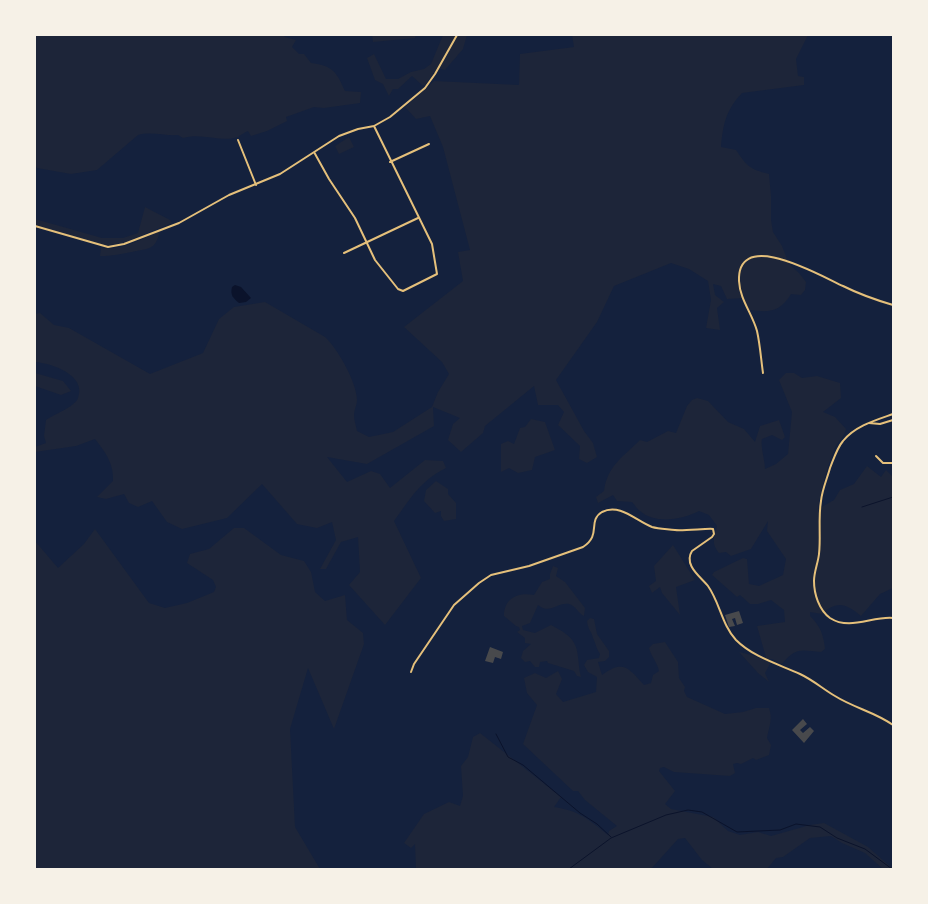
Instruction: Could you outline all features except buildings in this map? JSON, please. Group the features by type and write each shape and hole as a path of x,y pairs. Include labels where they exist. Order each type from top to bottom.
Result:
{"street":[{"path":"35,226 102,246 117,246 179,222 229,195 280,174 339,136 358,129 374,126 390,117 425,88 457,35"},
{"path":"314,152 329,179 355,218 375,260 398,289 403,291 437,274 432,246 374,126"},
{"path":"238,140 256,185"},
{"path":"390,162 429,144"},
{"path":"344,253 418,218"},
{"path":"763,373 757,330 742,298 739,282 741,266 749,258 762,256 788,261 860,294 893,305"},
{"path":"893,414 868,423 847,437 839,447 823,492 820,512 819,556 814,581 819,605 823,612 834,620 848,624 893,618"},
{"path":"868,423 880,424 893,420"},
{"path":"876,456 884,463 893,463"},
{"path":"411,672 414,664 448,613 479,582 491,575 529,566 583,547 594,536 594,521 597,516 606,511 613,510 626,513 643,523 658,528 686,531 713,529 714,534 712,537 692,551 690,562 712,592 728,630 740,644 760,656 808,678 835,696 879,715 893,725"}],"shaded area":[{"path":"35,35 283,35 296,40 292,47 299,54 304,54 311,63 324,66 333,71 345,91 361,92 360,103 324,108 314,107 286,117 287,121 267,131 251,136 248,131 232,139 197,136 183,138 178,135 138,135 97,170 71,174 37,168 35,165"},
{"path":"372,35 416,35 415,38 373,42"},
{"path":"443,35 467,35 463,49 445,70 437,68 425,85 422,85 412,76 398,89 393,89 389,96 383,84 375,80 367,58 374,54 386,79 398,79 411,72 424,69 431,64"},
{"path":"572,35 808,35 796,59 798,76 804,77 804,85 742,93 732,105 726,118 721,147 736,150 749,166 769,174 773,232 782,246 789,264 806,282 805,290 801,295 791,294 783,304 774,310 749,311 744,298 727,299 721,286 713,284 715,295 724,302 717,308 720,330 706,328 711,300 708,281 689,269 671,263 614,286 597,322 556,380 584,431 593,443 597,457 587,463 579,459 580,446 558,425 564,412 558,405 538,405 534,386 485,426 483,433 461,452 448,440 453,424 460,418 433,407 434,426 367,464 327,457 347,482 371,471 380,474 390,488 425,460 443,461 446,468 423,484 394,521 421,578 385,625 349,585 360,572 358,537 341,542 326,569 320,569 336,540 332,522 317,528 297,524 262,484 227,518 182,529 167,522 152,501 138,507 129,503 124,494 106,499 97,497 113,481 113,475 108,458 95,439 76,446 35,452 35,447 46,443 44,436 46,420 73,404 78,398 79,390 73,377 66,372 50,365 35,362 35,314 40,313 54,325 69,328 150,374 203,353 219,319 234,307 265,302 325,337 330,342 346,367 354,385 357,402 354,415 357,431 369,437 393,432 432,407 438,392 449,374 442,362 404,327 463,281 458,252 470,250 443,147 430,116 416,119 405,107 434,81 519,85 520,54 574,47"},
{"path":"349,137 354,147 339,154 335,146"},
{"path":"145,207 170,220 172,223 123,243 98,244 35,225 35,219 102,238 123,238 138,233"},
{"path":"160,231 156,242 150,248 100,256 101,248 124,246"},
{"path":"235,285 241,287 251,298 246,302 239,303 234,298 231,290"},
{"path":"35,373 63,381 71,391 61,395 35,386"},
{"path":"786,373 794,373 802,378 817,376 840,383 841,398 823,412 835,417 846,429 831,457 818,509 834,500 840,490 854,484 867,466 881,477 886,470 893,477 893,588 880,594 861,616 842,605 837,605 822,614 810,612 810,616 821,631 825,649 821,652 803,650 795,652 782,664 772,659 768,660 770,664 765,673 769,682 739,652 767,661 757,626 785,622 784,610 771,600 750,604 740,595 737,597 712,575 714,572 743,558 747,559 749,584 759,586 783,575 786,559 767,531 768,521 751,549 731,556 726,552 719,553 716,549 714,540 717,526 709,515 699,511 678,518 654,518 640,511 632,502 617,501 613,495 598,503 596,497 604,491 612,468 622,457 640,440 647,442 668,431 676,433 687,406 692,400 697,398 708,401 728,422 744,429 755,442 760,426 779,420 785,437 782,440 772,435 762,439 765,469 776,464 788,454 792,412 779,380"},
{"path":"531,419 545,422 555,450 535,457 532,470 518,473 509,468 501,472 501,444 508,441 514,444 520,428 525,427"},
{"path":"436,481 448,489 448,494 456,503 456,519 444,521 441,511 435,513 424,501 426,490"},
{"path":"234,528 244,528 281,555 304,561 311,572 315,592 325,601 345,595 347,620 363,633 364,644 334,729 308,668 290,729 295,827 320,869 35,869 35,541 58,568 84,544 95,529 149,603 165,608 187,603 214,592 216,587 213,580 187,563 190,554 209,549"},
{"path":"673,545 695,580 676,587 680,615 662,593 660,587 652,593 649,586 656,581 654,566"},
{"path":"553,566 558,568 556,576 565,582 585,608 584,616 569,604 550,609 542,608 538,605 530,623 522,626 523,630 535,633 551,625 570,637 577,651 581,677 577,676 574,671 548,663 547,661 540,662 539,667 535,667 530,661 525,662 521,658 523,651 531,644 525,643 525,638 517,632 520,630 519,627 504,616 506,605 509,601 523,594 534,595 542,582 550,579"},
{"path":"590,618 594,619 597,634 609,651 609,657 605,661 598,662 602,675 615,667 621,667 630,670 644,685 651,683 653,675 659,671 649,648 653,644 665,642 678,662 679,678 685,687 684,691 687,697 725,714 756,708 769,708 771,719 767,738 771,745 769,755 756,760 753,758 741,764 733,764 735,773 730,776 674,772 664,767 660,768 659,771 675,791 665,804 671,809 713,817 728,831 740,835 758,832 771,836 824,823 868,847 893,869 883,869 865,853 831,836 810,838 783,857 776,858 767,869 713,869 702,860 685,838 678,839 651,869 416,869 415,844 411,848 404,843 424,814 449,802 460,806 463,796 461,766 468,757 473,737 480,733 561,797 554,807 583,816 608,835 609,831 617,826 585,800 578,791 573,791 523,744 537,705 527,693 524,678 535,673 546,678 558,671 562,679 556,694 563,702 596,692 597,677 588,672 584,665 587,660 599,658 600,654 588,626 587,621"}],"waterway":[{"path":"862,507 893,497"},
{"path":"496,734 508,757 523,765 611,837"},
{"path":"569,869 611,838 666,815 688,810 702,812 737,832 780,830 796,824 820,827 837,838 865,849 892,869"}]}
